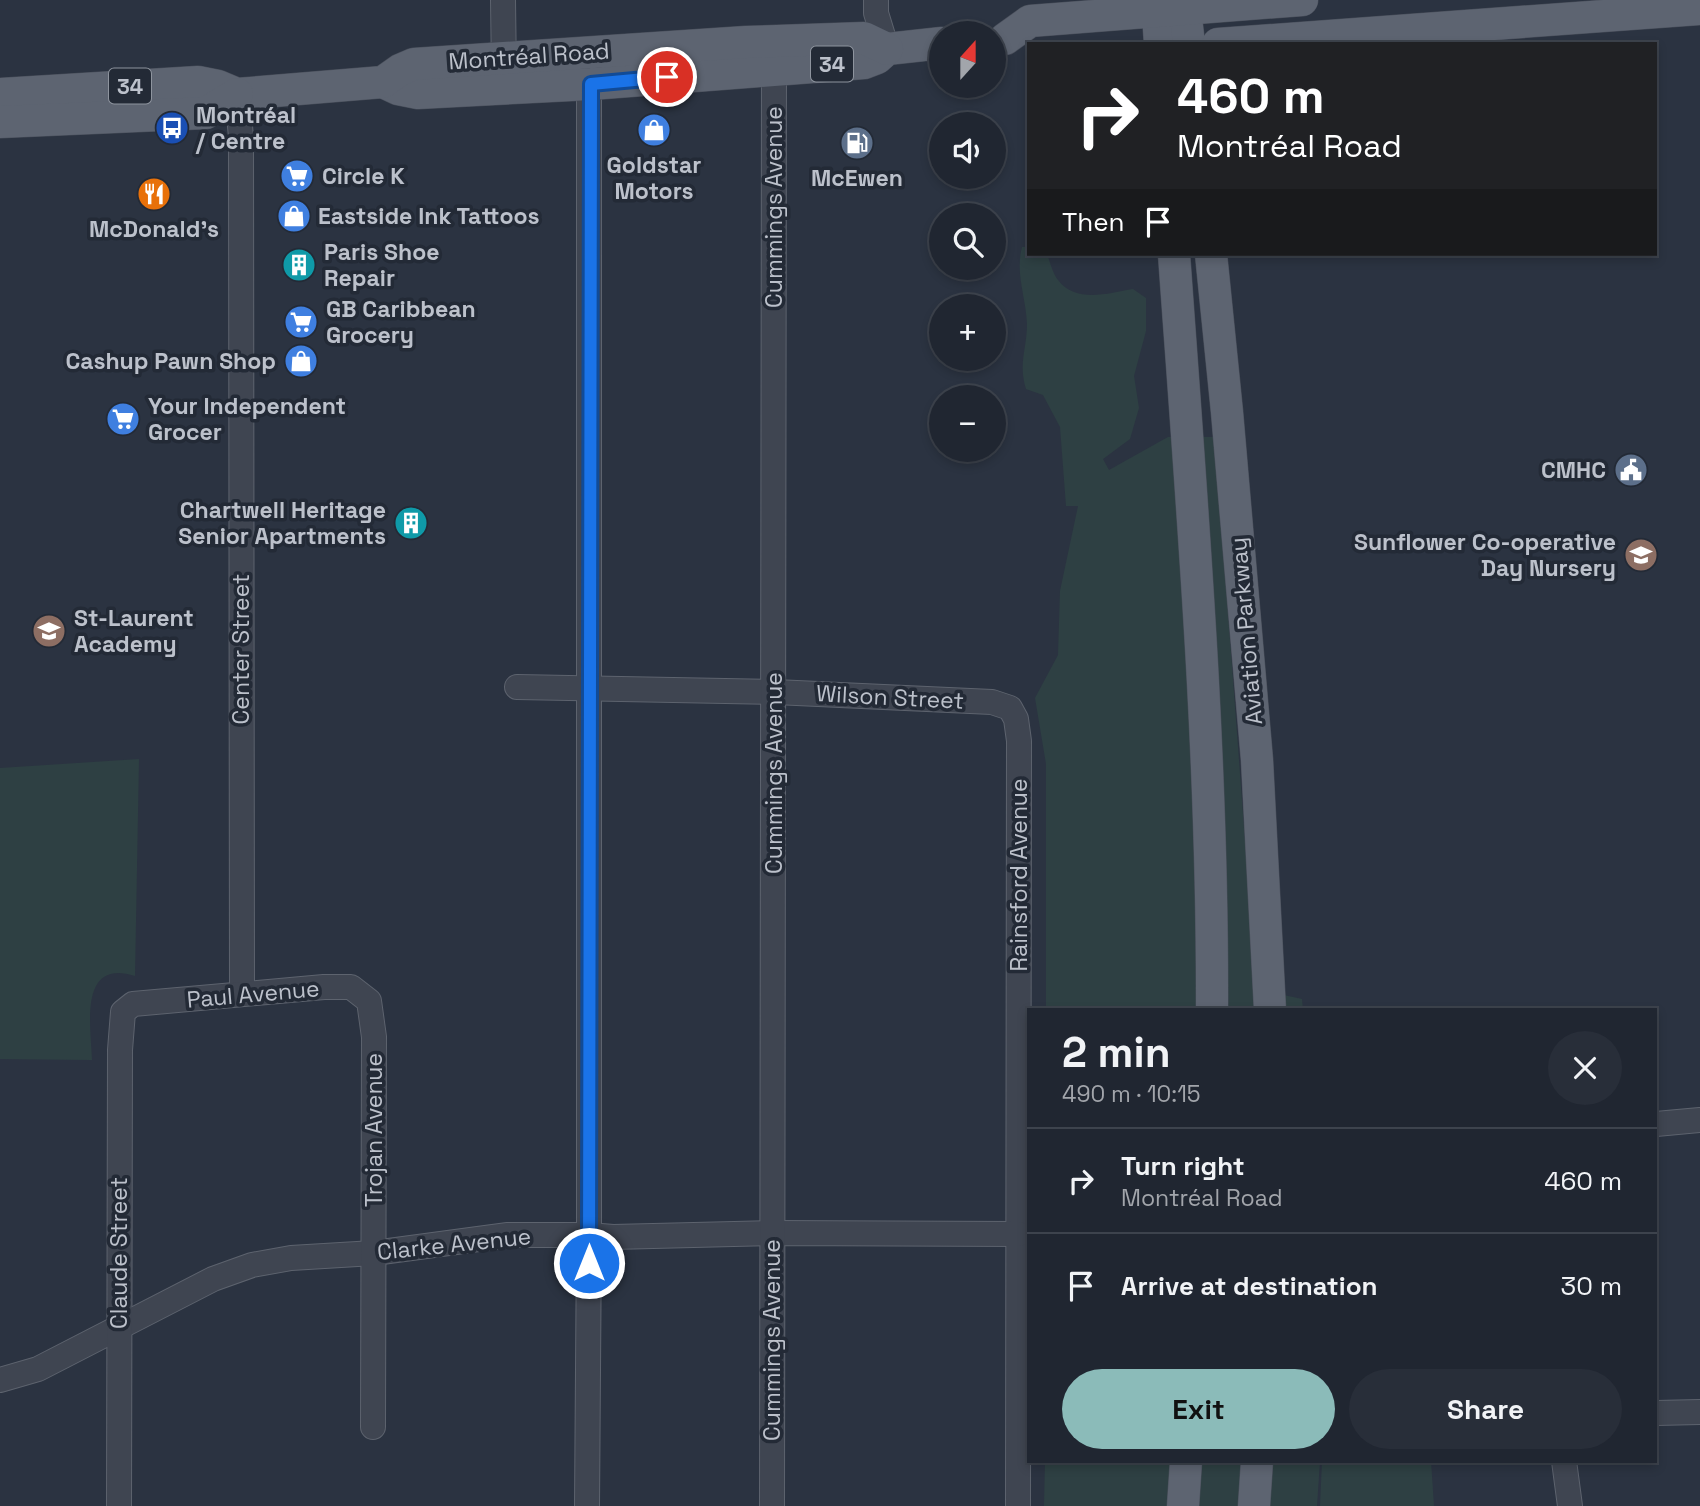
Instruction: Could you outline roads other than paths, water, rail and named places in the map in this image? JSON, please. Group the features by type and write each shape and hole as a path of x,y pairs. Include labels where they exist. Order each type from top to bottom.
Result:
{"main road":[{"path":"1009,42 1030,21 1090,8 1289,0"},
{"path":"1161,42 1171,5"},
{"path":"1171,5 1188,42"},
{"path":"1243,42 1700,9"},
{"path":"1311,42 1341,34"},
{"name":"Montréal Road","path":"383,82 414,64 503,57 588,52 774,55 864,62 877,58 887,49 929,44"},
{"name":"Montréal Road","path":"0,122 206,113 237,94 383,82 398,89 418,93 591,84 774,55"},
{"name":"Montréal Road","path":"0,94 198,82 237,94"},
{"name":"Aviation Parkway","path":"1174,256 1208,763 1212,1008"},
{"name":"Aviation Parkway","path":"1211,256 1257,760 1270,1008"},
{"path":"1182,1506 1186,1463"},
{"path":"1254,1506 1257,1463"}],"street":[{"path":"503,0 504,89"},
{"path":"876,0 876,13 887,49"},
{"path":"587,1506 591,84 588,52"},
{"name":"Cummings Avenue","path":"772,1506 774,55"},
{"name":"Center Street","path":"237,94 241,137 242,993"},
{"name":"Wilson Street","path":"517,687 775,692 992,702 1010,708"},
{"name":"Rainsford Avenue","path":"1010,708 1016,719 1019,741 1018,1506"},
{"name":"Paul Avenue","path":"134,1004 324,986 351,988 369,1001"},
{"name":"Trojan Avenue","path":"369,1001 374,1038 373,1427"},
{"name":"Claude Street","path":"119,1506 120,1051 123,1012 134,1004"},
{"path":"1657,1124 1700,1120"},
{"name":"Clarke Avenue","path":"0,1380 38,1369 213,1279 253,1265 291,1258 374,1253 508,1235 613,1237 772,1233 1019,1234"},
{"path":"1657,1413 1700,1412"},
{"path":"1564,1463 1570,1506"}],"place":[{"name":"Montréal / Centre","path":"172,128"},
{"name":"Goldstar Motors","path":"654,130"},
{"name":"McEwen","path":"857,143"},
{"name":"Circle K","path":"297,176"},
{"name":"McDonald's","path":"154,194"},
{"name":"Eastside Ink Tattoos","path":"294,216"},
{"name":"Paris Shoe Repair","path":"299,265"},
{"name":"GB Caribbean Grocery","path":"301,322"},
{"name":"Cashup Pawn Shop","path":"301,361"},
{"name":"Your Independent Grocer","path":"123,419"},
{"name":"CMHC","path":"1631,470"},
{"name":"Chartwell Heritage Senior Apartments","path":"411,523"},
{"name":"Sunflower Co-operative Day Nursery","path":"1641,555"},
{"name":"St-Laurent Academy","path":"49,631"}]}
